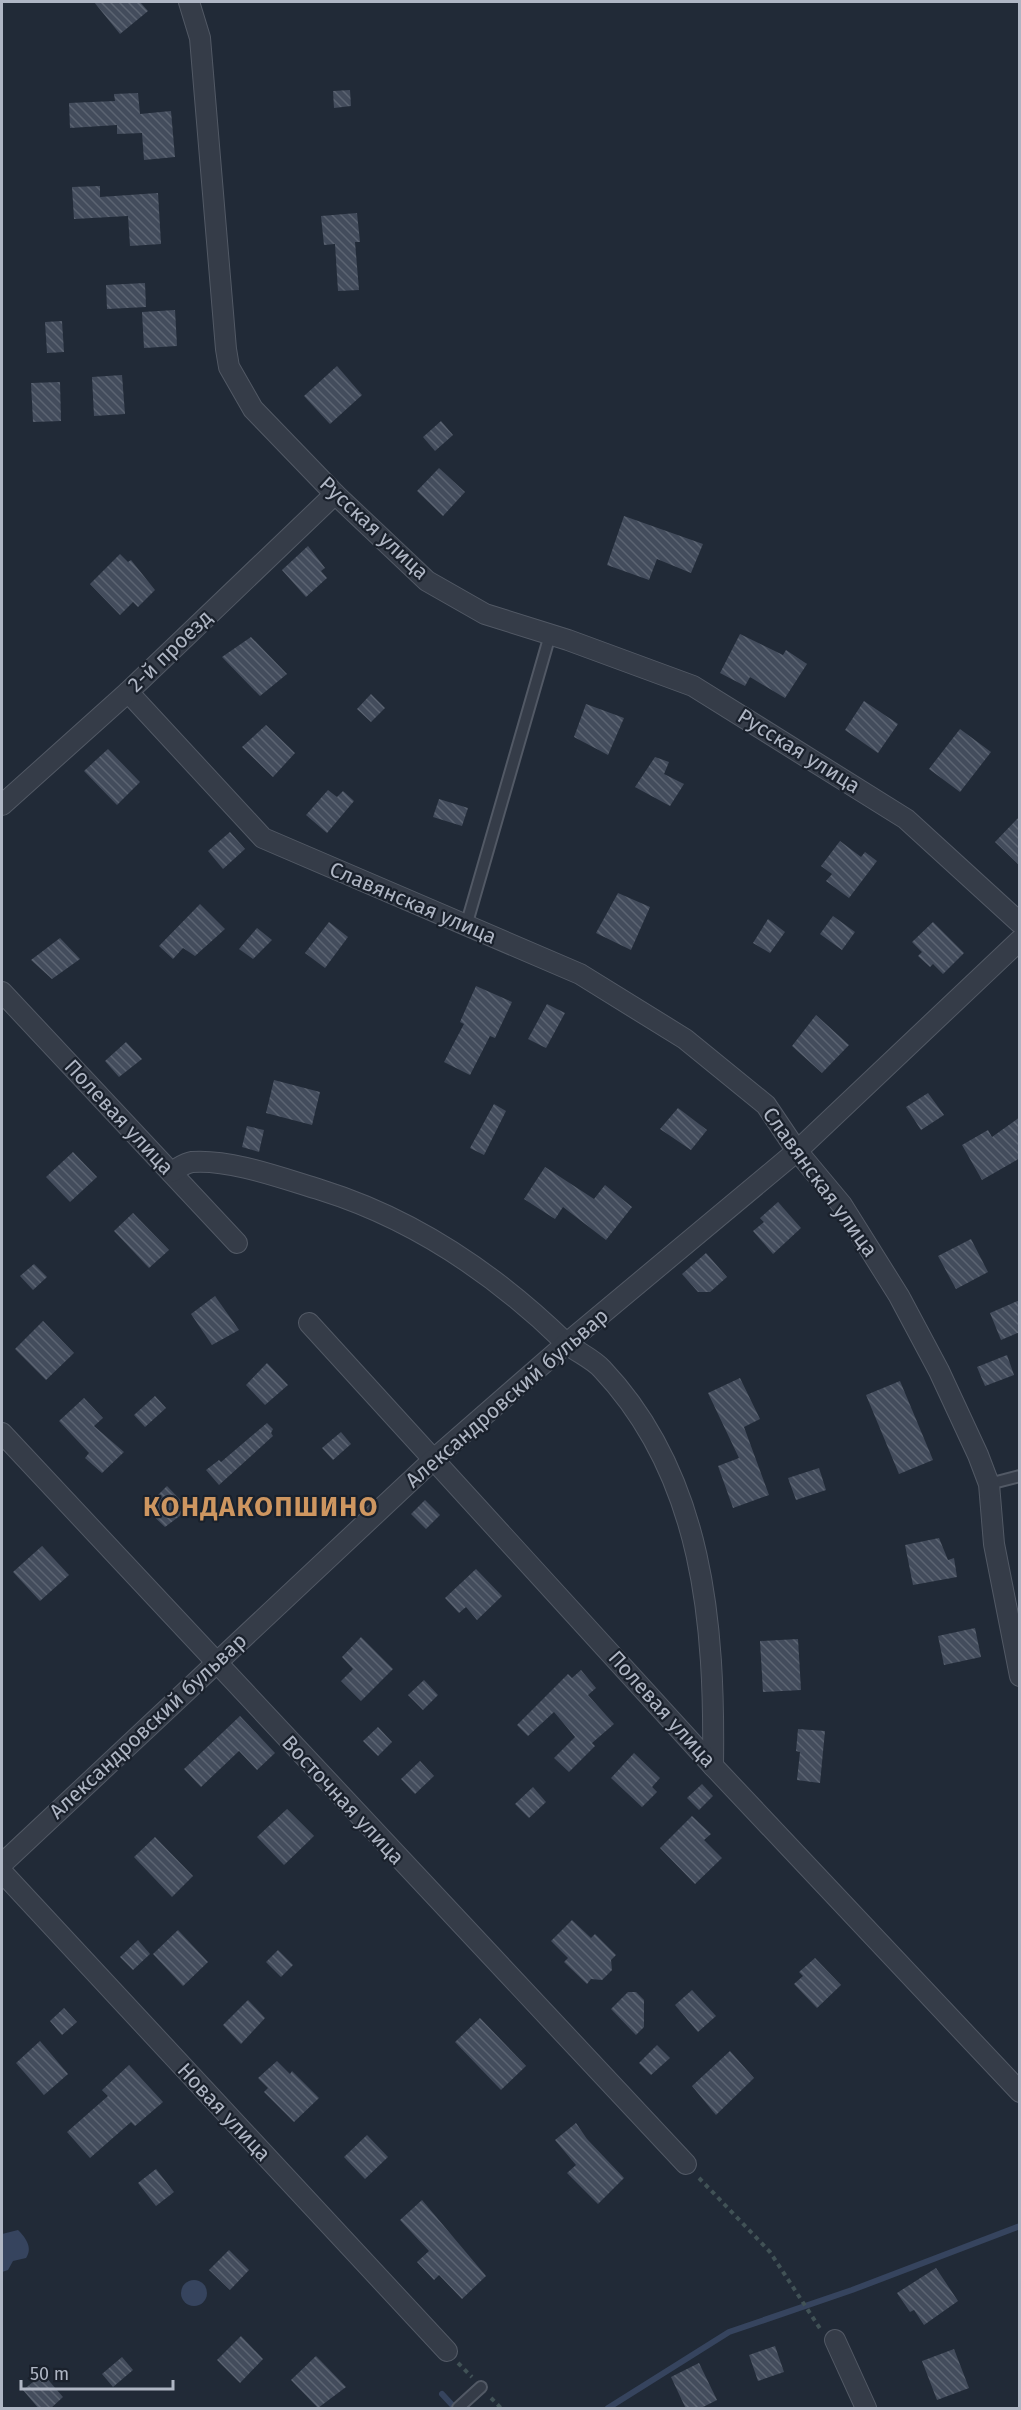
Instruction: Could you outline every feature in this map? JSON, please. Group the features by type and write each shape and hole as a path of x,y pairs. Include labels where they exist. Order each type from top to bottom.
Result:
{"street":[{"name":"Русская улица","path":"189,2 200,38 229,367 253,409 335,494 427,581 485,614 550,634 693,687 906,819 1020,923"},
{"name":"2-й проезд","path":"2,805 128,692 335,494"},
{"name":"Славянская улица","path":"128,692 263,838 580,974 685,1039 766,1105 797,1150 842,1204 899,1296 939,1371 989,1484 994,1544 1020,1676"},
{"name":"Александровский бульвар","path":"2,1864 434,1459 567,1343 797,1150 1020,940"},
{"name":"Полевая улица","path":"2,992 237,1243"},
{"path":"171,1173 190,1162 219,1164 259,1172 350,1199 398,1221 503,1285 546,1321 567,1343 601,1368 639,1416 662,1456 686,1513 703,1576 710,1622 714,1766"},
{"name":"Полевая улица","path":"309,1323 714,1766 1020,2092"},
{"name":"Восточная улица","path":"2,1434 214,1663 686,2164"},
{"name":"Новая улица","path":"2,1872 447,2351"},
{"path":"835,2340 866,2409"}],"lane":[{"path":"466,926 550,634"},
{"path":"989,1484 1020,1476"},
{"path":"462,2405 480,2387"}],"path":[{"path":"686,2164 770,2252 809,2315"}],"water":[{"path":"18,2230 28,2243 28,2254 26,2258 13,2261 8,2270 2,2272 2,2234"},
{"path":"194,2280 203,2284 207,2293 203,2302 194,2306 185,2302 181,2293 185,2284"}],"building":[{"path":"94,2 140,2 148,11 120,34"},
{"path":"350,90 351,106 334,108 333,91"},
{"path":"138,93 140,114 171,111 175,157 144,160 142,133 117,134 117,125 70,128 69,103 115,101 114,94"},
{"path":"100,186 100,197 158,193 161,244 130,246 128,216 74,219 72,187"},
{"path":"357,213 360,242 355,242 359,290 338,291 335,244 324,245 321,216"},
{"path":"145,283 146,307 107,309 106,285"},
{"path":"175,310 177,346 144,348 142,312"},
{"path":"62,321 64,352 47,353 45,322"},
{"path":"337,366 362,395 330,424 304,396"},
{"path":"122,375 125,414 94,416 92,377"},
{"path":"60,382 61,421 33,422 31,383"},
{"path":"441,421 453,435 435,451 423,437"},
{"path":"439,468 465,492 443,516 417,491"},
{"path":"624,516 703,544 691,573 657,559 649,580 607,565"},
{"path":"308,546 325,568 321,571 327,578 306,597 282,570"},
{"path":"120,554 128,562 131,560 155,590 138,607 133,602 120,615 90,584"},
{"path":"740,634 783,655 786,650 807,664 785,698 750,677 745,686 720,673"},
{"path":"251,637 287,674 260,696 222,657"},
{"path":"371,694 385,708 371,722 357,709"},
{"path":"864,701 898,724 878,753 845,730"},
{"path":"586,704 624,718 608,755 574,737"},
{"path":"266,725 295,753 273,777 242,747"},
{"path":"960,729 991,752 960,792 929,769"},
{"path":"108,749 140,782 117,805 84,771"},
{"path":"655,757 669,762 664,774 684,784 670,806 635,787"},
{"path":"328,790 337,797 343,791 354,801 327,833 306,815"},
{"path":"439,799 468,808 462,826 433,817"},
{"path":"1020,816 1020,866 995,842"},
{"path":"230,832 245,849 223,869 208,851"},
{"path":"840,841 861,857 865,852 877,861 849,898 826,881 832,874 821,866"},
{"path":"618,893 650,907 631,950 596,933"},
{"path":"200,904 225,929 195,956 183,948 173,959 159,946"},
{"path":"833,916 855,932 842,950 820,934"},
{"path":"768,919 785,932 770,953 753,943"},
{"path":"329,922 348,937 325,968 305,953"},
{"path":"933,922 964,953 943,974 933,964 930,967 918,956 922,952 912,942"},
{"path":"257,928 272,940 253,959 239,949"},
{"path":"60,938 80,959 52,979 31,960"},
{"path":"476,986 512,1002 495,1038 490,1036 470,1075 444,1062 464,1024 460,1022"},
{"path":"547,1004 565,1013 546,1048 528,1039"},
{"path":"816,1015 849,1045 822,1073 792,1046"},
{"path":"126,1042 142,1059 119,1077 105,1061"},
{"path":"274,1080 320,1092 312,1125 266,1113"},
{"path":"928,1093 944,1115 921,1130 906,1107"},
{"path":"494,1104 506,1111 484,1155 470,1148"},
{"path":"678,1108 707,1130 691,1150 660,1129"},
{"path":"1020,1117 1020,1158 982,1180 962,1145 988,1130 992,1137"},
{"path":"247,1126 264,1130 259,1152 242,1147"},
{"path":"73,1152 97,1177 70,1202 46,1177"},
{"path":"545,1167 594,1199 605,1185 632,1207 606,1240 563,1207 555,1219 524,1199"},
{"path":"778,1202 801,1228 773,1254 753,1231 764,1222 760,1218"},
{"path":"133,1213 169,1250 149,1268 114,1231"},
{"path":"971,1239 988,1272 956,1289 938,1256"},
{"path":"706,1253 727,1277 710,1292 698,1292 682,1274"},
{"path":"34,1264 47,1277 33,1290 20,1276"},
{"path":"215,1296 239,1330 212,1345 191,1314"},
{"path":"1020,1300 1020,1332 1001,1340 990,1313"},
{"path":"43,1321 74,1353 46,1380 15,1349"},
{"path":"1007,1355 1014,1375 985,1386 977,1367"},
{"path":"267,1363 288,1385 265,1405 246,1385"},
{"path":"740,1378 760,1419 744,1427 769,1495 733,1508 718,1466 739,1458 708,1393"},
{"path":"900,1381 933,1460 899,1474 866,1395"},
{"path":"155,1396 166,1408 145,1427 134,1415"},
{"path":"84,1398 103,1418 94,1426 124,1452 102,1473 85,1458 89,1453 59,1421"},
{"path":"267,1423 273,1429 271,1433 273,1436 219,1485 206,1470 219,1460 221,1462"},
{"path":"341,1432 351,1444 333,1460 322,1448"},
{"path":"819,1468 826,1490 796,1500 788,1478"},
{"path":"167,1486 189,1509 165,1527 145,1508"},
{"path":"425,1500 440,1515 426,1529 411,1514"},
{"path":"939,1538 948,1560 954,1558 957,1577 913,1585 905,1545"},
{"path":"42,1546 69,1575 40,1601 13,1572"},
{"path":"476,1569 502,1596 477,1620 466,1607 459,1613 445,1598"},
{"path":"975,1628 981,1657 944,1665 938,1636"},
{"path":"361,1637 393,1669 361,1701 341,1681 353,1669 342,1657"},
{"path":"798,1639 801,1690 763,1692 760,1641"},
{"path":"581,1670 596,1688 588,1695 614,1724 592,1743 595,1746 569,1772 554,1758 575,1737 554,1712 528,1736 517,1725 568,1674 572,1678"},
{"path":"424,1680 438,1695 423,1710 408,1695"},
{"path":"240,1716 275,1753 257,1770 239,1751 201,1787 184,1769"},
{"path":"378,1727 392,1742 378,1756 363,1741"},
{"path":"798,1729 825,1731 820,1783 797,1780 800,1752 796,1751"},
{"path":"634,1753 660,1778 652,1787 657,1792 642,1807 611,1778"},
{"path":"420,1761 434,1776 415,1794 401,1779"},
{"path":"702,1784 713,1796 699,1810 687,1798"},
{"path":"533,1787 546,1802 529,1818 515,1804"},
{"path":"287,1809 314,1836 284,1865 257,1837"},
{"path":"692,1816 711,1834 704,1840 722,1858 695,1884 660,1848"},
{"path":"155,1837 193,1876 172,1897 134,1857"},
{"path":"572,1920 591,1938 595,1934 616,1955 611,1960 612,1970 602,1980 591,1979 587,1984 564,1962 568,1958 551,1941"},
{"path":"178,1930 208,1962 183,1986 153,1954"},
{"path":"138,1940 150,1954 133,1970 120,1957"},
{"path":"278,1950 293,1965 281,1977 266,1962"},
{"path":"815,1958 841,1985 817,2008 794,1984 803,1976 799,1972"},
{"path":"692,1990 716,2016 698,2032 675,2005"},
{"path":"628,1992 636,1992 644,2000 644,2027 636,2035 611,2009"},
{"path":"248,2000 265,2018 241,2044 223,2025"},
{"path":"64,2008 77,2022 62,2035 50,2021"},
{"path":"480,2018 526,2066 501,2090 455,2042"},
{"path":"40,2041 68,2074 44,2095 16,2063"},
{"path":"657,2045 670,2058 651,2075 639,2063"},
{"path":"730,2051 754,2078 716,2115 692,2086"},
{"path":"277,2061 290,2074 292,2071 319,2098 294,2122 264,2092 268,2088 258,2078"},
{"path":"129,2065 163,2102 135,2126 131,2122 90,2158 67,2132 108,2096 102,2090"},
{"path":"576,2123 587,2139 624,2178 598,2204 567,2173 576,2165 555,2140"},
{"path":"367,2135 388,2157 365,2179 344,2157"},
{"path":"156,2169 174,2192 156,2206 138,2183"},
{"path":"422,2200 486,2276 462,2299 439,2275 434,2280 417,2262 429,2251 400,2220"},
{"path":"229,2250 249,2270 230,2290 209,2270"},
{"path":"936,2268 958,2301 924,2325 914,2310 910,2312 897,2293"},
{"path":"241,2336 263,2359 240,2383 217,2360"},
{"path":"775,2346 784,2372 758,2381 749,2355"},
{"path":"954,2349 969,2388 937,2400 922,2361"},
{"path":"316,2356 346,2387 318,2408 291,2380"},
{"path":"122,2357 133,2370 113,2387 102,2374"},
{"path":"699,2363 717,2400 699,2409 686,2409 671,2377"},
{"path":"43,2374 63,2397 50,2409 39,2409 23,2390"}],"waterway":[{"path":"608,2408 729,2332 852,2290 1020,2226"},
{"path":"442,2394 455,2408"}],"district":[{"name":"КОНДАКОПШИНО","path":"261,1507"}]}
